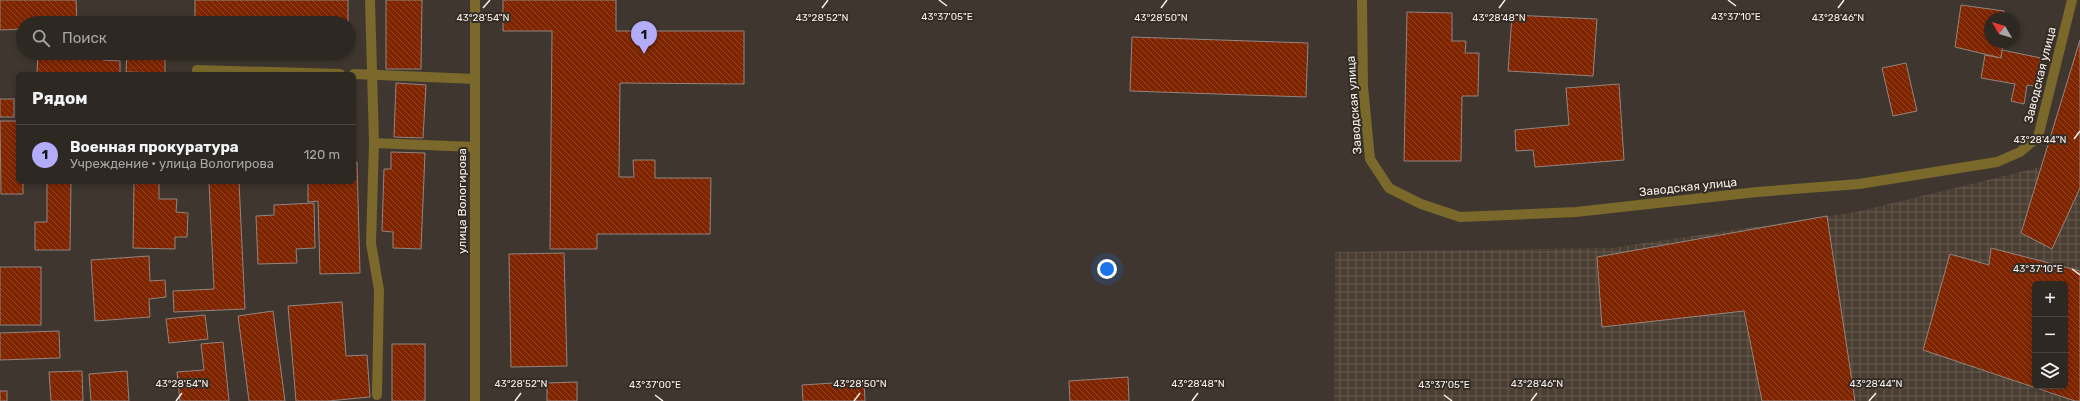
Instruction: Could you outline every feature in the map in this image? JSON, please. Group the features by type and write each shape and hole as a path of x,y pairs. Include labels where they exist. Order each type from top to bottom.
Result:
{"street":[{"path":"370,0 374,143 371,243 379,290 377,395"},
{"name":"улица Вологирова","path":"475,0 475,401"},
{"name":"Заводская улица","path":"1362,0 1363,86 1370,159 1389,188 1421,204 1460,217 1576,212 1757,192 1859,184 2004,159 2020,152 2038,137 2072,0"},
{"path":"197,70 268,72"},
{"path":"356,74 475,79"},
{"path":"374,143 475,147"}],"shaded area":[{"path":"2080,37 2080,401 1334,401 1335,252 1611,248 1856,212 2045,166"}],"building":[{"path":"0,0 76,0 77,16 16,16 16,29 0,30"},
{"path":"195,0 348,0 348,16 195,16"},
{"path":"386,0 422,0 421,69 386,69"},
{"path":"503,0 616,0 616,31 744,31 744,84 620,83 619,177 634,177 633,160 655,160 655,178 711,178 710,234 597,234 597,249 550,249 552,31 503,31"},
{"path":"1961,5 2004,11 1984,12 1984,48 2002,48 2001,58 1955,47"},
{"path":"1407,12 1452,13 1452,41 1466,41 1465,53 1479,53 1478,96 1462,96 1461,161 1404,161"},
{"path":"1512,15 1597,19 1593,76 1508,71"},
{"path":"1132,37 1308,43 1306,97 1130,91"},
{"path":"2080,40 2080,188 2052,249 2021,233"},
{"path":"2002,50 2041,58 2035,86 2027,85 2024,104 2011,101 2015,84 1981,78 1985,55 2001,58"},
{"path":"38,60 120,61 120,72 37,72"},
{"path":"127,60 165,60 165,72 126,72"},
{"path":"1906,63 1917,111 1893,116 1882,68"},
{"path":"396,83 426,85 423,138 394,137"},
{"path":"1619,84 1624,160 1535,167 1533,150 1516,151 1515,130 1569,125 1566,88"},
{"path":"0,99 14,99 14,117 0,117"},
{"path":"0,121 16,121 16,184 23,184 23,194 1,194"},
{"path":"391,152 425,153 421,249 393,248 393,232 382,231 384,169 391,169"},
{"path":"357,162 360,273 320,274 318,201 308,202 308,184 356,184"},
{"path":"47,184 71,184 70,250 35,250 35,222 47,222"},
{"path":"134,184 159,184 159,199 177,199 176,212 188,213 187,237 175,237 175,249 133,248"},
{"path":"209,184 239,184 245,309 174,312 173,291 214,289"},
{"path":"314,203 315,248 296,249 297,263 258,264 256,216 274,215 274,205"},
{"path":"1827,216 1855,401 1762,401 1744,311 1602,327 1597,257"},
{"path":"1991,248 2080,271 2080,401 2075,401 2039,389 2068,389 2068,281 2032,281 2032,387 1923,350 1950,254 1989,265"},
{"path":"564,253 567,366 511,367 509,254"},
{"path":"149,256 150,281 165,280 166,297 149,299 150,317 95,321 91,260"},
{"path":"0,267 41,267 41,325 0,325"},
{"path":"342,302 346,356 367,355 370,397 328,401 296,401 288,306"},
{"path":"273,311 285,401 249,401 238,316"},
{"path":"205,315 208,339 169,343 166,319"},
{"path":"59,331 60,358 0,360 0,333"},
{"path":"223,342 229,401 180,401 177,372 204,370 201,344"},
{"path":"392,344 425,344 425,401 392,401"},
{"path":"82,371 83,401 51,401 49,372"},
{"path":"127,371 129,401 91,401 89,374"},
{"path":"1128,377 1129,401 1070,401 1069,381"},
{"path":"864,381 865,401 803,401 802,385"},
{"path":"577,382 577,401 547,401 547,383"},
{"path":"0,391 7,391 7,401 0,401"}],"place":[{"name":"Военная прокуратура","path":"644,54"}]}
